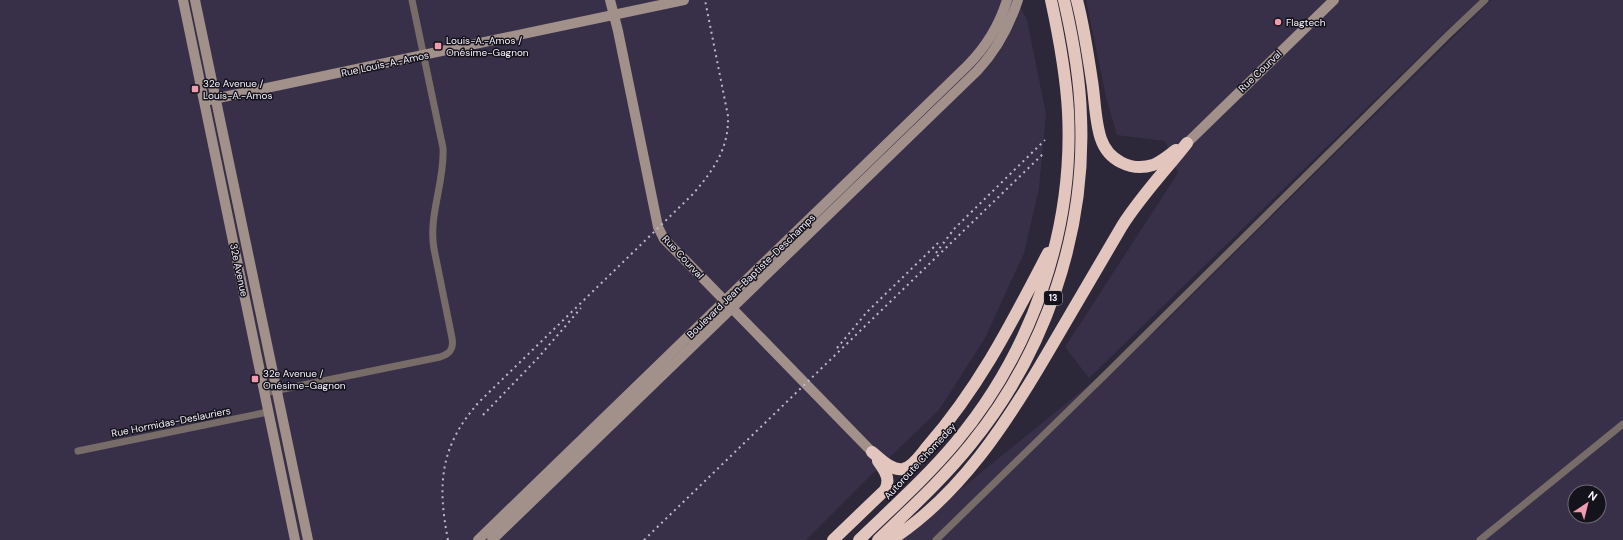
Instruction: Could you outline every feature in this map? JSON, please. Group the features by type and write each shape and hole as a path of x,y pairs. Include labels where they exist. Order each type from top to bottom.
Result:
{"highway":[{"name":"Autoroute Chomedey","path":"859,540 943,457 965,431 991,395 1017,350 1047,275 1058,234 1066,176 1068,123 1062,59 1051,0"},
{"name":"13","path":"878,540 956,463 988,422 1028,357 1054,294 1068,249 1074,221 1078,193 1081,149 1081,118 1078,79 1064,0"},
{"path":"1077,0 1088,54 1100,135 1106,150 1122,163 1143,167 1158,162 1187,143"},
{"path":"891,540 909,528 940,500 969,469 998,432 1027,388 1123,225 1146,193 1187,143"},
{"path":"872,452 893,468 903,469 911,465 935,437 964,400 996,352 1058,234"},
{"path":"833,540 884,493 888,480 887,474 872,452"}],"street":[{"name":"32e Avenue","path":"182,0 295,540"},
{"name":"32e Avenue","path":"195,0 308,540"},
{"path":"264,393 440,357 446,355 452,349 452,338 434,249 433,236 443,169 443,148 412,0"},
{"name":"Rue Courval","path":"610,0 660,232 664,239 872,452"},
{"name":"Rue Louis-A.-Amos","path":"204,102 684,0"},
{"name":"Boulevard Jean-Baptiste-Deschamps","path":"729,305 973,61 992,34 1007,0"},
{"name":"Boulevard Jean-Baptiste-Deschamps","path":"478,540 654,377 982,66 1001,40 1018,0"},
{"name":"Rue Courval","path":"1187,143 1334,0"},
{"path":"936,540 1485,0"},
{"name":"Boulevard Jean-Baptiste-Deschamps","path":"492,540 654,377"},
{"name":"Rue Hormidas-Deslauriers","path":"78,450 268,412"},
{"path":"1480,540 1623,424"}],"shaded area":[{"path":"0,0 1017,0 1027,20 1046,114 1039,188 1024,253 985,338 939,410 806,540 0,540"},
{"path":"1086,0 1481,0 1445,32 1089,378 1065,347 1178,173 1165,141 1117,135 1106,97"},
{"path":"1491,0 1623,0 1623,540 898,540 1159,328"}],"railway":[{"path":"448,540 443,501 445,466 449,450 456,434 466,418 479,402 692,195 707,177 723,149 728,128 728,116 705,0"},
{"path":"936,253 954,229 1045,140"},
{"path":"644,540 1045,152"},
{"path":"837,348 867,312 938,243"},
{"path":"483,415 537,359 581,308"}],"place":[{"name":"Flagtech","path":"1278,22"},
{"name":"Louis-A.-Amos / Onésime-Gagnon","path":"438,46"},
{"name":"32e Avenue / Louis-A.-Amos","path":"195,89"},
{"name":"32e Avenue / Onésime-Gagnon","path":"255,379"}]}
